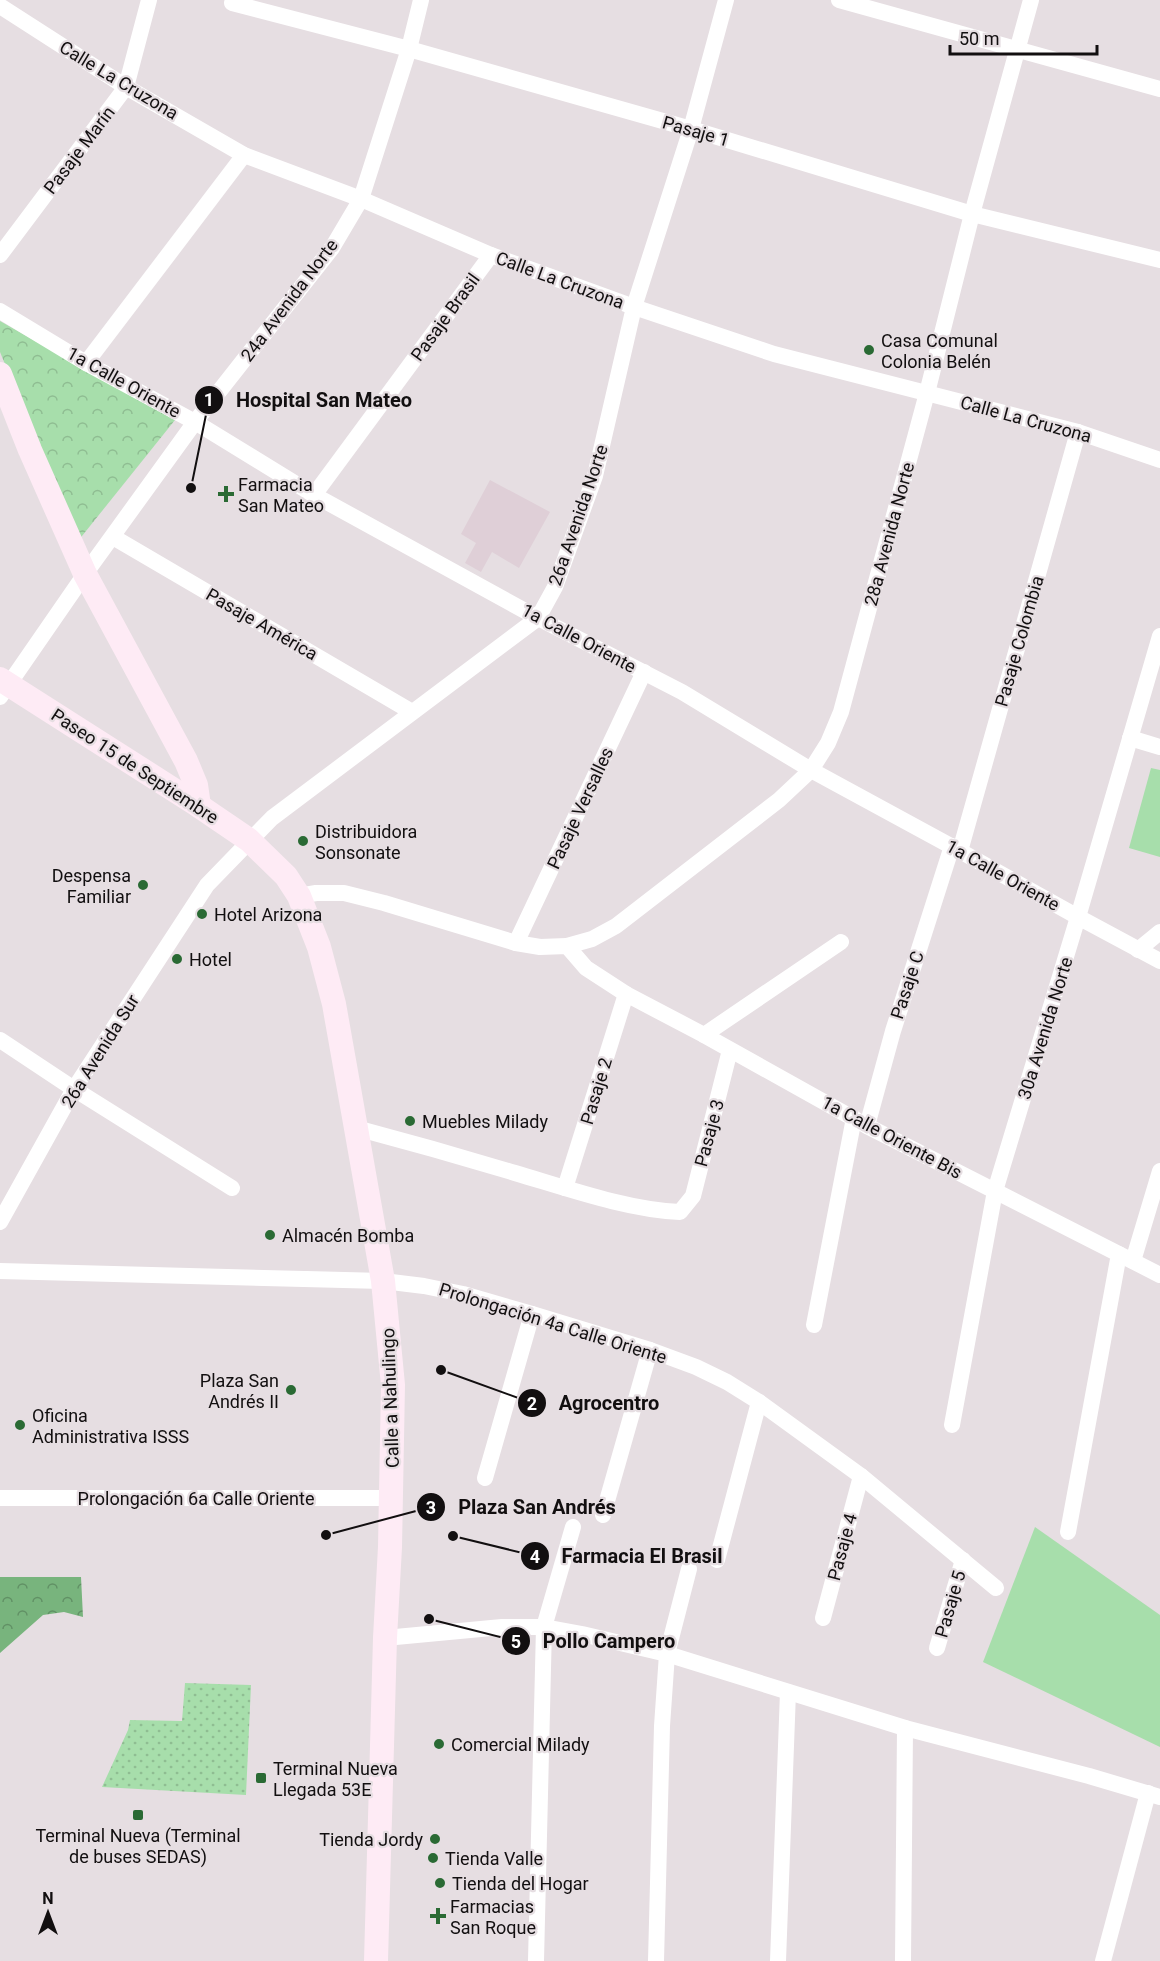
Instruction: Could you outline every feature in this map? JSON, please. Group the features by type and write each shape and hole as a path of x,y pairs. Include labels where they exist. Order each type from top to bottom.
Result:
{"street":[{"name":"Pasaje Marín","path":"0,255 126,87 149,0"},
{"name":"24a Avenida Norte","path":"3,687 195,422 332,248 361,199 409,49 421,0"},
{"name":"26a Avenida Norte","path":"207,885 272,818 538,618 555,587 595,476 634,307 691,129 726,0"},
{"path":"838,0 1160,88"},
{"name":"28a Avenida Norte","path":"299,896 316,893 344,893 516,943 540,947 567,946 592,939 616,926 779,800 810,770 828,743 841,712 927,393 972,214 1031,0"},
{"name":"Pasaje 1","path":"232,3 409,49 691,129 972,214 1160,260"},
{"name":"Calle La Cruzona","path":"0,6 126,87 244,154 361,199 491,255 634,307 774,354 1078,432 1160,460"},
{"path":"86,363 244,154"},
{"name":"Pasaje Brasil","path":"314,495 491,255"},
{"name":"1a Calle Oriente","path":"0,311 86,363 195,422 314,495 538,618 682,692 810,770 1160,961"},
{"path":"0,374 30,450 85,574 186,761 196,785 199,806"},
{"name":"Pasaje Colombia","path":"956,848 1078,432"},
{"name":"Pasaje América","path":"112,537 412,712"},
{"name":"30a Avenida Norte","path":"951,1425 995,1191 1160,636"},
{"name":"Pasaje Versalles","path":"516,943 644,672"},
{"name":"Paseo 15 de Septiembre","path":"3,687 199,806 249,840 267,858"},
{"path":"1130,738 1160,747"},
{"name":"Pasaje C","path":"814,1325 860,1122 956,848"},
{"name":"Calle a Nahulingo","path":"267,858 286,876 299,896 319,947 334,1004 383,1281 393,1385 392,1498 385,1638 376,1961"},
{"name":"26a Avenida Sur","path":"0,1222 74,1089 207,885"},
{"path":"1138,950 1160,932"},
{"path":"704,1035 842,942"},
{"name":"1a Calle Oriente Bis","path":"567,946 586,968 626,994 860,1122 1160,1275"},
{"name":"Pasaje 2","path":"565,1188 626,994"},
{"path":"0,1040 232,1188"},
{"name":"Pasaje 3","path":"565,1188 656,1211 680,1212 693,1196 730,1050"},
{"path":"356,1128 565,1188"},
{"path":"1068,1532 1126,1258 1160,1171"},
{"name":"Prolongación 4a Calle Oriente","path":"0,1271 383,1281 463,1294 650,1350 696,1367 727,1382 759,1402 861,1476 996,1588"},
{"path":"485,1478 532,1314"},
{"path":"603,1515 650,1350"},
{"path":"717,1560 759,1402"},
{"name":"Pasaje 4","path":"823,1618 861,1476"},
{"name":"Prolongación 6a Calle Oriente","path":"0,1498 392,1498"},
{"path":"536,1961 544,1627 573,1527"},
{"name":"Pasaje 5","path":"937,1648 963,1560"},
{"path":"656,1961 662,1726 667,1654 689,1569"},
{"path":"385,1638 502,1627 544,1627 582,1634 667,1654 905,1728 1154,1795 1103,1961"},
{"path":"778,1961 788,1692"},
{"path":"903,1961 905,1728"}],"shaded area":[{"path":"490,480 550,512 519,568 492,552 481,572 465,563 476,543 461,534"}],"green space":[{"path":"0,321 175,420 78,541 0,352"},
{"path":"1151,768 1160,770 1160,857 1129,848"},
{"path":"1035,1527 1160,1615 1160,1747 983,1662"},
{"path":"0,1577 81,1577 83,1617 64,1612 43,1615 0,1653"},
{"path":"185,1683 251,1685 246,1795 102,1787 128,1730 130,1720 182,1721"}],"place":[{"name":"Casa Comunal Colonia Belén","path":"869,350"},
{"name":"Hospital San Mateo","path":"191,488"},
{"name":"Farmacia San Mateo","path":"226,494"},
{"name":"Distribuidora Sonsonate","path":"303,841"},
{"name":"Despensa Familiar","path":"143,885"},
{"name":"Hotel Arizona","path":"202,914"},
{"name":"Hotel","path":"177,959"},
{"name":"Muebles Milady","path":"410,1121"},
{"name":"Almacén Bomba","path":"270,1235"},
{"name":"Agrocentro","path":"441,1370"},
{"name":"Plaza San Andrés II","path":"291,1390"},
{"name":"Oficina Administrativa ISSS","path":"20,1425"},
{"name":"Plaza San Andrés","path":"326,1535"},
{"name":"Farmacia El Brasil","path":"453,1536"},
{"name":"Pollo Campero","path":"429,1619"},
{"name":"Comercial Milady","path":"439,1744"},
{"name":"Terminal Nueva Llegada 53E","path":"261,1778"},
{"name":"Terminal Nueva (Terminal de buses SEDAS)","path":"138,1815"},
{"name":"Tienda Jordy","path":"435,1839"},
{"name":"Tienda Valle","path":"433,1858"},
{"name":"Tienda del Hogar","path":"440,1883"},
{"name":"Farmacias San Roque","path":"438,1916"}]}
